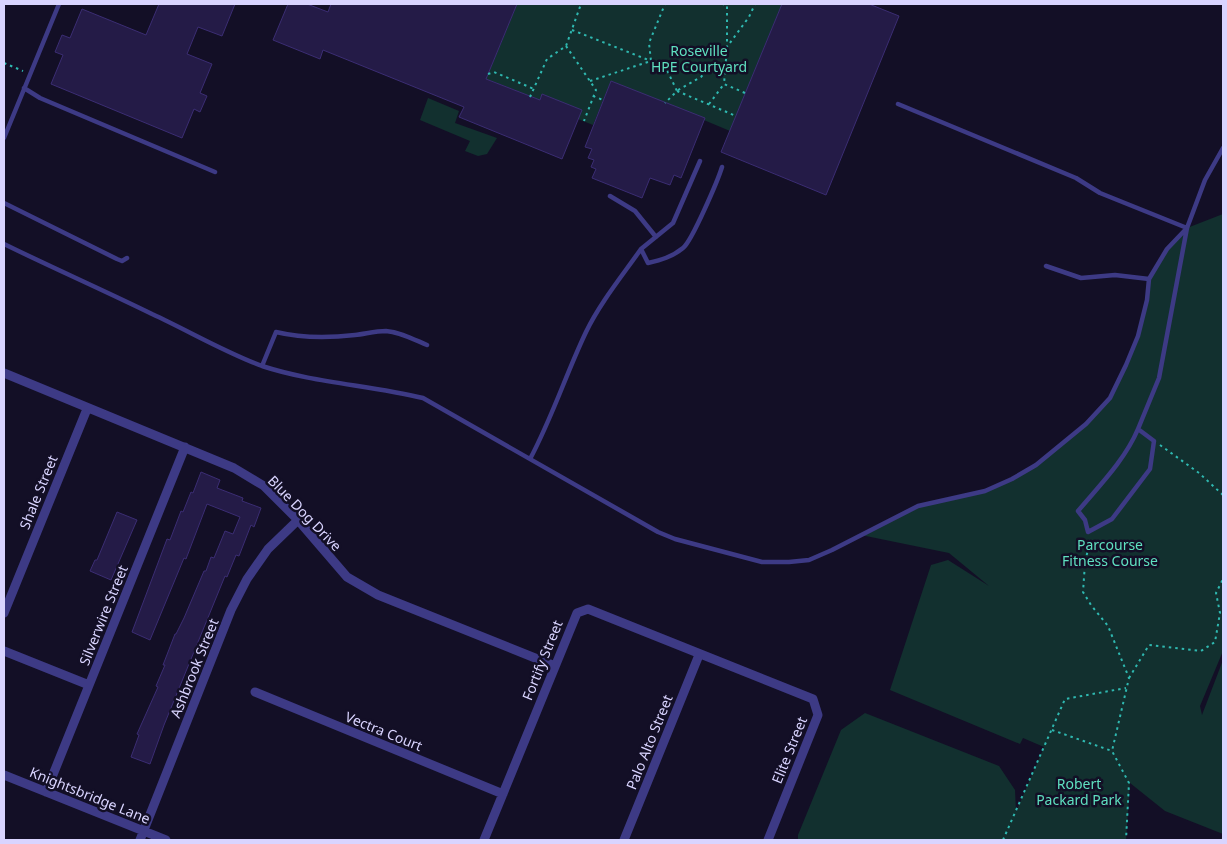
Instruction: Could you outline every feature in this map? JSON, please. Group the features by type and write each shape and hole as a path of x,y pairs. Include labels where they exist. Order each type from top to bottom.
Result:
{"street":[{"name":"Blue Dog Drive","path":"4,373 87,409 234,468 264,486 298,520 347,577 378,596 555,666"},
{"name":"Shale Street","path":"4,613 87,409"},
{"name":"Silverwire Street","path":"46,792 186,448"},
{"name":"Ashbrook Street","path":"142,836 231,610 247,579 268,549 298,520"},
{"name":"Fortify Street","path":"484,840 577,613 588,609 699,655"},
{"path":"4,651 89,685"},
{"name":"Palo Alto Street","path":"624,840 699,655"},
{"name":"Elite Street","path":"699,655 813,699 818,715 768,840"},
{"name":"Vectra Court","path":"256,692 503,794"},
{"name":"Knightsbridge Lane","path":"4,775 142,836 166,840"}],"lane":[{"path":"4,138 59,4"},
{"path":"24,88 40,98 215,172"},
{"path":"898,104 1076,178 1100,193 1187,228"},
{"path":"1138,429 1154,441 1150,469 1112,519 1088,532 1086,520 1078,511 1116,464 1138,429 1160,378 1187,228 1205,180 1223,148"},
{"path":"530,459 587,331 641,249 673,222 700,161"},
{"path":"641,249 648,263 666,259 685,247 718,182 722,167"},
{"path":"610,196 635,211 656,237"},
{"path":"4,204 117,259 122,261 127,258"},
{"path":"4,244 152,313 230,353 262,366 290,374 423,398 658,532 675,539 762,562 789,562 809,560 918,506 985,491 1012,479 1036,465 1064,443 1086,424 1110,398 1138,336 1147,300 1149,279 1167,249 1187,228"},
{"path":"1046,266 1081,278 1115,275 1149,279"},
{"path":"262,366 276,332 293,336 313,336 352,335 387,331 403,334 427,345"}],"path":[{"path":"530,97 547,59 566,46 580,4"},
{"path":"652,61 649,42 665,4"},
{"path":"709,104 724,84 727,47 727,6 723,4"},
{"path":"665,103 677,91 701,77 727,47 749,17 755,4"},
{"path":"572,30 652,61 667,70 677,91 736,116"},
{"path":"566,46 596,90 584,121"},
{"path":"590,81 652,61"},
{"path":"4,63 30,74"},
{"path":"488,74 494,72 534,88"},
{"path":"724,84 746,93"},
{"path":"593,96 603,100"},
{"path":"1154,441 1198,473 1223,495"},
{"path":"1088,532 1091,542 1085,563 1083,592 1108,626 1129,678"},
{"path":"1126,840 1129,783 1112,751 1129,678 1148,645 1201,651 1215,642 1220,613 1216,593 1223,579"},
{"path":"1003,840 1065,699 1126,688"},
{"path":"1052,730 1112,751"}],"green space":[{"name":"Roseville HPE Courtyard","path":"517,4 782,4 730,131 611,81 593,125 578,119 542,95 540,100 486,79"},
{"path":"428,98 459,111 455,123 497,138 487,154 478,156 465,151 470,141 420,120"},
{"name":"Parcourse Fitness Course","path":"1223,214 1223,651 1200,706 1202,715 1223,660 1223,834 1165,811 1130,783 1126,840 798,840 798,835 841,730 865,713 999,766 1015,790 1016,812 1044,747 1023,738 1020,744 890,690 931,565 948,560 989,586 949,553 861,535 918,506 985,491 1036,465 1086,424 1110,398 1138,336 1149,279 1167,249 1187,228"}],"building":[{"path":"159,4 235,4 222,36 198,27 187,54 212,64 200,93 207,96 200,112 194,109 182,138 51,84 63,55 55,52 62,35 70,38 82,9 146,35"},
{"path":"288,4 307,4 328,12 331,4 517,4 486,79 540,100 542,94 582,110 562,159 459,117 464,107 323,50 320,59 273,40"},
{"path":"782,4 869,4 899,16 826,195 721,152"},
{"path":"611,81 705,118 681,178 674,175 670,185 650,178 642,198 592,178 596,169 591,167 594,160 588,158 592,149 585,147"},
{"path":"201,472 220,480 217,488 243,498 242,501 261,508 254,527 251,525 239,556 236,555 227,577 225,576 150,764 131,757 139,735 137,734 158,687 156,686 175,634 204,571 206,571 211,557 214,558 225,531 233,534 240,517 207,504 186,559 184,558 150,640 132,632 167,539 170,540 181,511 183,512 191,492 193,493"},
{"path":"117,512 137,520 111,580 90,571 95,560 97,560"}],"park label":[{"name":"Robert Packard Park","path":"1079,792"}]}
